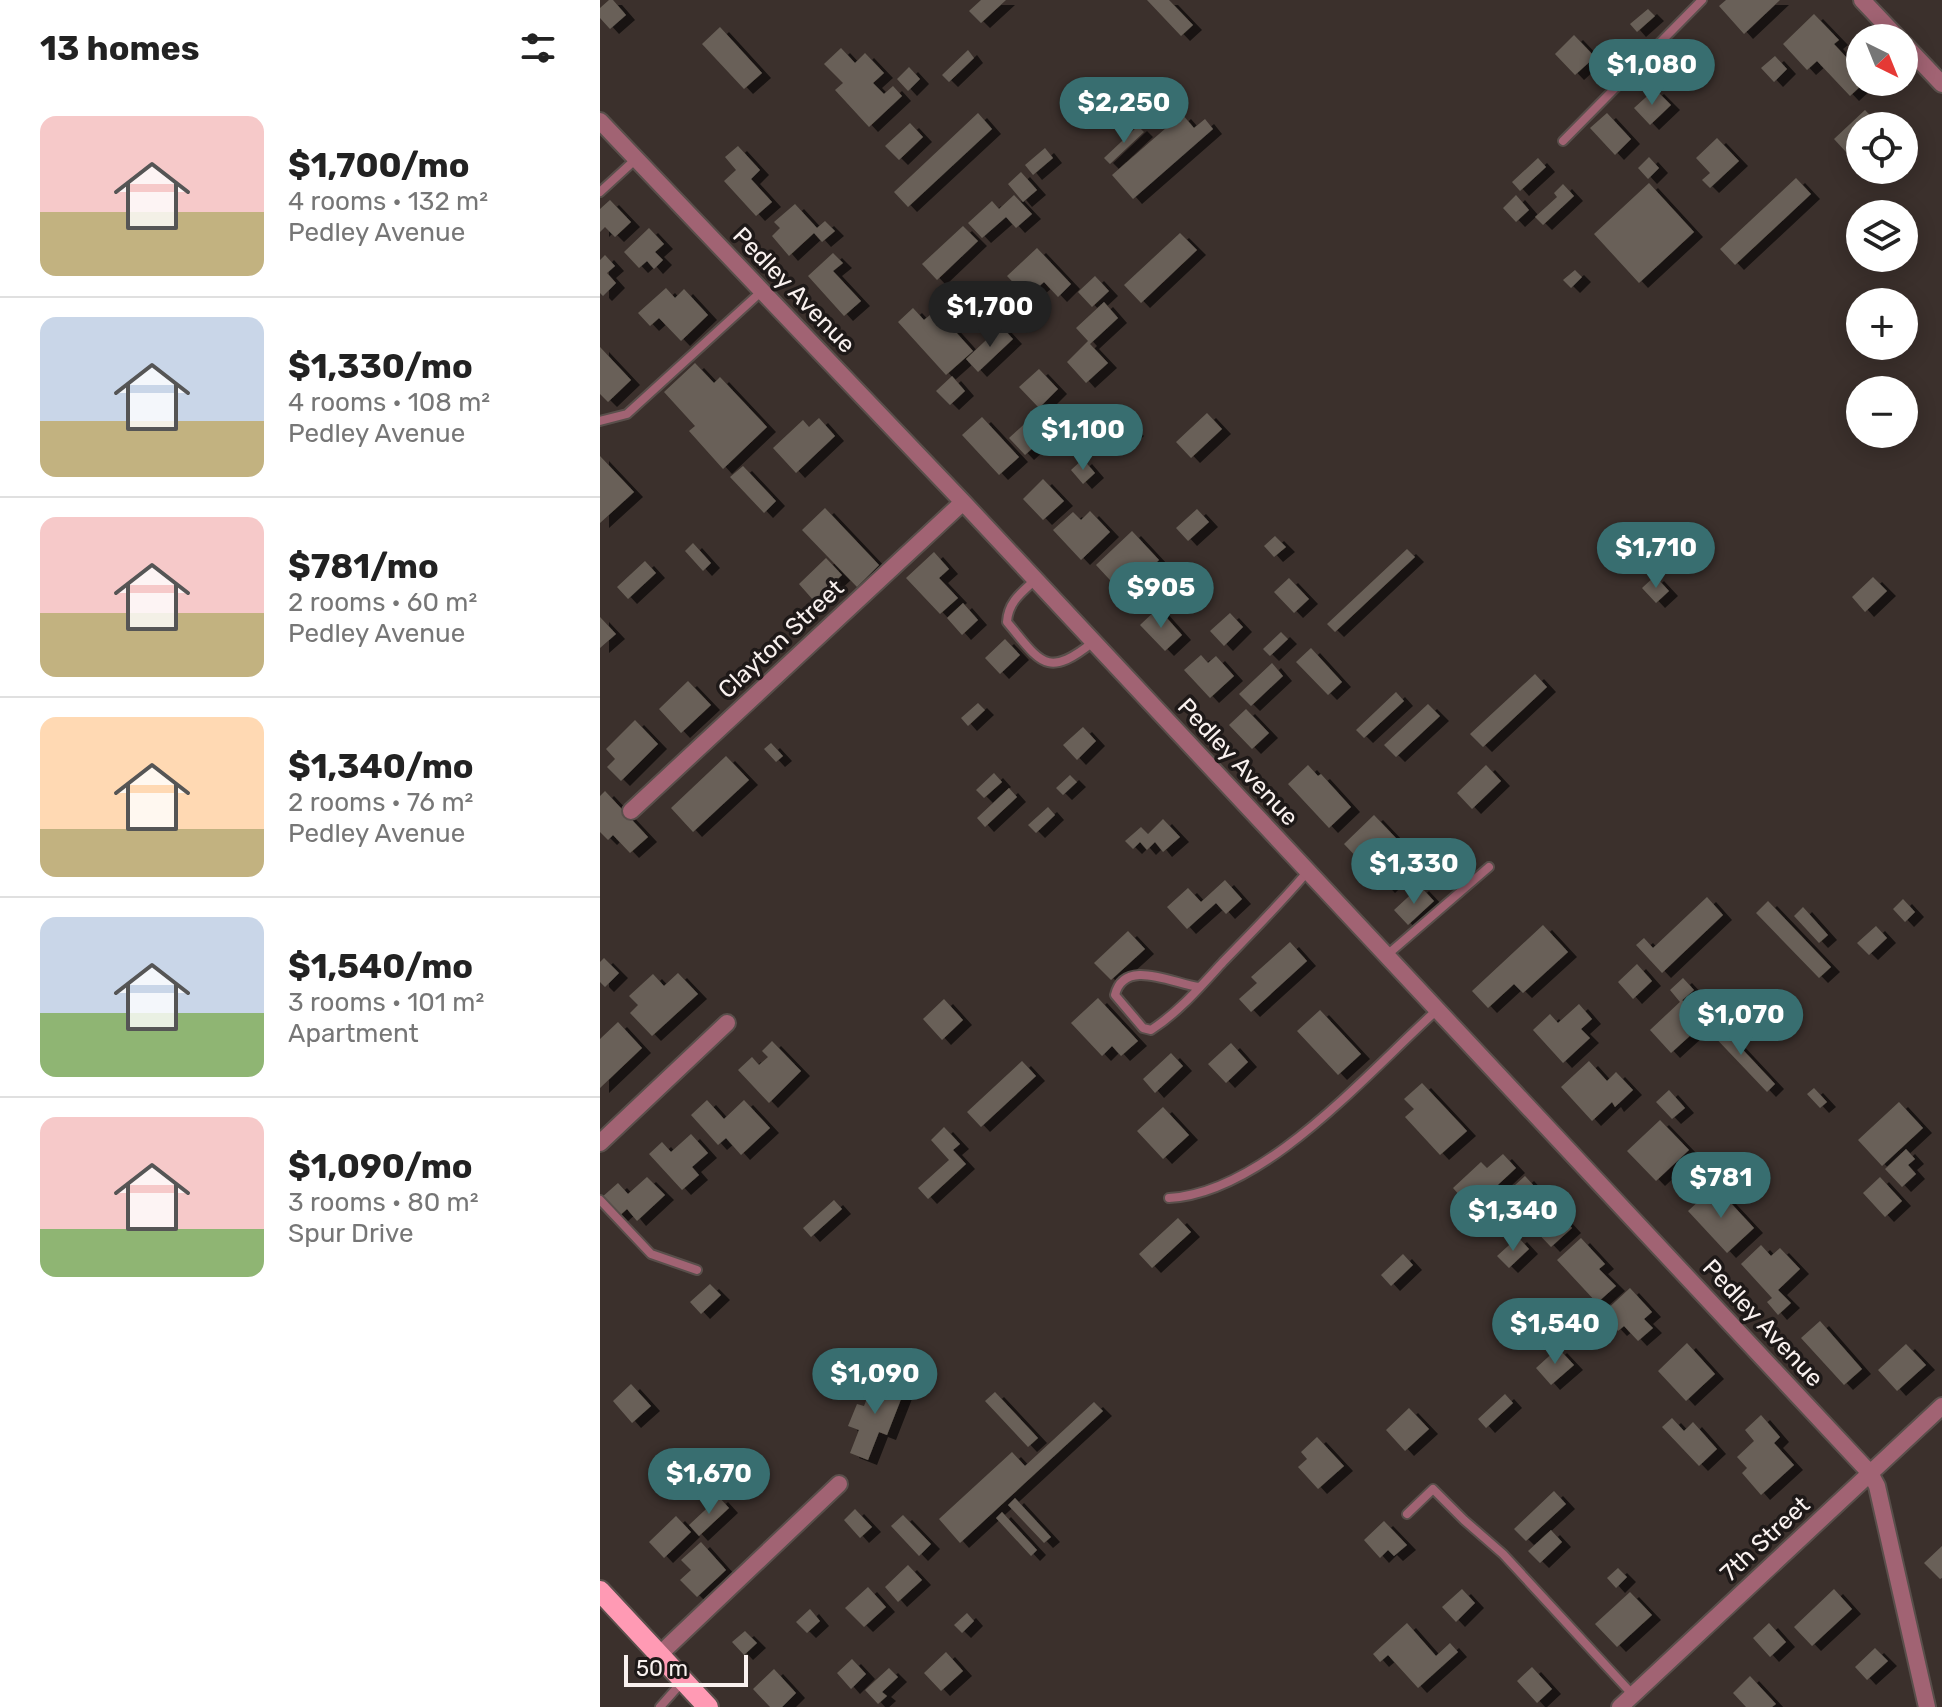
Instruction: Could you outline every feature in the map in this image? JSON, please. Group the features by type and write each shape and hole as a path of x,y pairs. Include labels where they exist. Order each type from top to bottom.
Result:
{"main road":[{"path":"600,1591 708,1707"}],"street":[{"path":"1862,0 1885,24"},
{"path":"1918,59 1942,84"},
{"name":"Pedley Avenue","path":"600,121 963,502 1870,1473 1877,1486 1927,1707"},
{"name":"Clayton Street","path":"631,811 963,502"},
{"path":"600,1143 727,1023"},
{"name":"7th Street","path":"1620,1707 1942,1406"},
{"path":"659,1655 839,1484"}],"lane":[{"path":"1563,141 1702,0"},
{"path":"600,192 636,159"},
{"path":"600,421 627,414 762,291"},
{"path":"1035,580 1012,602 1007,612 1007,622 1037,657 1050,664 1062,663 1093,642"},
{"path":"1387,956 1489,867"},
{"path":"1199,987 1135,974 1123,981 1115,990 1115,995 1143,1028 1151,1030 1199,987 1308,871"},
{"path":"1169,1198 1204,1193 1245,1175 1287,1148 1437,1010"},
{"path":"600,1200 651,1254 697,1270"},
{"path":"1407,1514 1433,1489 1503,1554 1633,1695"},
{"path":"660,1707 683,1680"}],"building":[{"path":"613,0 626,15 610,29 600,18 600,8"},
{"path":"981,0 1006,0 981,23 969,11"},
{"path":"1147,0 1169,0 1193,25 1181,36"},
{"path":"1726,0 1780,0 1744,34 1719,6"},
{"path":"1648,9 1655,16 1637,32 1630,24"},
{"path":"1814,14 1839,40 1834,44 1846,57 1846,92 1817,61 1807,70 1783,44"},
{"path":"720,27 762,73 744,89 702,44"},
{"path":"1574,35 1595,57 1575,75 1555,54"},
{"path":"841,48 855,63 865,53 884,73 873,83 884,94 893,86 902,96 869,127 835,90 843,83 824,64"},
{"path":"968,50 974,58 949,82 942,75"},
{"path":"1775,56 1787,69 1774,82 1761,68"},
{"path":"909,67 920,79 908,91 897,79"},
{"path":"1655,89 1671,105 1650,125 1634,108"},
{"path":"978,113 992,129 908,207 894,192"},
{"path":"1607,113 1631,139 1615,155 1590,128"},
{"path":"1182,114 1194,128 1205,119 1213,129 1133,199 1112,175"},
{"path":"910,123 923,137 899,160 885,146"},
{"path":"1138,126 1144,132 1110,164 1104,158"},
{"path":"1846,128 1846,152 1834,139"},
{"path":"1717,138 1739,161 1710,188 1702,180 1710,173 1696,158"},
{"path":"738,146 760,170 751,179 772,202 756,216 724,181 736,170 725,157"},
{"path":"1045,148 1053,158 1033,175 1025,165"},
{"path":"1649,157 1659,168 1648,179 1638,168"},
{"path":"1538,158 1546,167 1520,191 1512,182"},
{"path":"1021,172 1037,190 1023,202 1008,184"},
{"path":"1796,178 1811,194 1735,265 1720,249"},
{"path":"1649,183 1694,232 1639,283 1594,234"},
{"path":"1563,184 1574,196 1543,225 1535,217 1557,197 1554,193"},
{"path":"1014,195 1032,214 1016,228 1006,217 982,238 968,223 992,201 999,209"},
{"path":"1516,195 1529,210 1516,222 1503,208"},
{"path":"610,200 631,222 615,237 605,227 600,232 600,209"},
{"path":"795,204 817,228 825,221 835,231 822,242 814,233 789,256 772,236 780,228 774,222"},
{"path":"963,226 978,241 937,280 922,264"},
{"path":"649,228 664,244 655,252 663,260 654,269 647,261 639,268 624,252"},
{"path":"1180,233 1197,250 1141,303 1124,285"},
{"path":"1037,248 1071,284 1058,297 1044,282 1027,297 1007,276"},
{"path":"833,253 843,263 833,271 861,301 844,316 808,276"},
{"path":"605,255 615,266 607,273 616,283 603,296 600,293 600,260"},
{"path":"1575,270 1582,277 1571,288 1563,280"},
{"path":"1095,276 1109,291 1092,307 1078,292"},
{"path":"666,288 675,298 684,289 708,315 681,341 659,318 650,326 638,313"},
{"path":"1104,302 1118,318 1090,344 1108,363 1086,383 1067,362 1088,341 1076,328"},
{"path":"913,308 924,320 936,310 973,351 946,375 898,322"},
{"path":"1001,326 1013,339 978,372 966,359"},
{"path":"600,347 631,380 608,402 600,394"},
{"path":"695,363 714,383 720,377 767,427 723,469 689,431 695,426 664,392"},
{"path":"1039,369 1058,389 1039,408 1019,387"},
{"path":"952,376 965,391 950,405 936,391"},
{"path":"1111,405 1135,431 1125,440 1101,414"},
{"path":"1207,413 1222,429 1191,458 1176,442"},
{"path":"982,417 1019,457 999,475 962,435"},
{"path":"819,418 835,436 796,473 773,448 803,420 809,427"},
{"path":"1031,418 1047,435 1025,455 1009,438"},
{"path":"600,456 634,492 600,523"},
{"path":"1083,459 1095,473 1083,484 1071,470"},
{"path":"743,466 776,501 764,513 730,477"},
{"path":"1043,479 1064,501 1043,520 1023,499"},
{"path":"825,508 879,565 857,587 802,530"},
{"path":"1197,509 1209,522 1188,541 1176,528"},
{"path":"1090,511 1110,532 1081,560 1053,530 1073,512 1081,520"},
{"path":"1132,531 1159,560 1123,594 1096,565"},
{"path":"1275,536 1286,547 1274,557 1264,546"},
{"path":"693,543 711,563 703,571 685,551"},
{"path":"1407,549 1415,557 1335,632 1327,624"},
{"path":"934,552 949,569 939,578 958,598 940,614 906,578"},
{"path":"826,558 842,575 814,601 799,584"},
{"path":"645,561 656,573 628,599 617,587"},
{"path":"1655,576 1669,591 1656,603 1642,588"},
{"path":"1873,577 1887,591 1865,612 1852,597"},
{"path":"1289,578 1309,599 1294,613 1274,592"},
{"path":"963,603 978,620 962,635 947,618"},
{"path":"1158,608 1182,635 1165,651 1140,625"},
{"path":"1230,613 1243,627 1224,646 1210,631"},
{"path":"600,617 616,634 600,648"},
{"path":"1281,632 1288,639 1270,656 1263,649"},
{"path":"1005,639 1020,655 1000,674 985,658"},
{"path":"1311,648 1342,682 1328,695 1296,662"},
{"path":"1201,655 1208,663 1216,656 1234,676 1210,698 1184,670"},
{"path":"1272,663 1283,676 1251,706 1239,694"},
{"path":"1535,674 1547,687 1483,747 1470,734"},
{"path":"688,681 711,705 681,733 659,709"},
{"path":"1396,692 1404,701 1364,738 1356,730"},
{"path":"978,703 985,710 968,726 961,718"},
{"path":"1428,704 1440,716 1396,757 1384,745"},
{"path":"1246,709 1269,733 1252,749 1229,725"},
{"path":"635,720 658,744 621,781 607,767 615,759 606,749"},
{"path":"1083,727 1096,741 1077,760 1063,745"},
{"path":"771,743 783,756 776,762 764,749"},
{"path":"726,756 749,780 693,832 671,808"},
{"path":"1308,765 1318,776 1321,774 1351,807 1329,828 1288,784"},
{"path":"1486,765 1501,781 1472,809 1457,793"},
{"path":"994,773 1002,782 984,798 976,790"},
{"path":"1070,775 1077,782 1063,795 1056,788"},
{"path":"1009,788 1017,797 985,827 977,818"},
{"path":"605,791 648,837 630,853 613,835 608,840 600,832 600,796"},
{"path":"1048,807 1055,815 1036,833 1028,825"},
{"path":"1374,815 1416,859 1386,888 1344,844"},
{"path":"1163,819 1180,837 1163,852 1155,842 1147,850 1140,842 1133,849 1125,841 1141,827 1148,834"},
{"path":"1225,880 1242,899 1226,914 1216,903 1187,929 1167,907 1188,888 1201,902"},
{"path":"1420,886 1434,901 1408,925 1394,910"},
{"path":"1707,897 1723,915 1662,973 1636,945 1644,938 1653,948"},
{"path":"1903,899 1915,912 1905,922 1893,909"},
{"path":"1768,901 1831,967 1819,978 1756,913"},
{"path":"1803,907 1828,935 1819,943 1794,916"},
{"path":"1543,925 1568,952 1523,993 1514,984 1488,1008 1472,991"},
{"path":"1876,926 1887,938 1869,955 1857,943"},
{"path":"1128,931 1145,949 1111,980 1094,963"},
{"path":"1290,942 1307,961 1251,1012 1239,999 1257,983 1251,977"},
{"path":"604,958 619,973 605,987 600,982 600,962"},
{"path":"1637,964 1652,981 1633,999 1618,982"},
{"path":"678,973 698,994 652,1036 630,1013 638,1005 629,996 653,974 664,986"},
{"path":"1683,978 1694,990 1680,1002 1670,990"},
{"path":"1098,998 1138,1041 1121,1056 1112,1046 1102,1056 1071,1023"},
{"path":"944,999 963,1020 942,1040 923,1019"},
{"path":"1682,1000 1704,1023 1671,1053 1650,1030"},
{"path":"1579,1004 1592,1019 1581,1029 1590,1038 1563,1063 1533,1030 1550,1014 1558,1023"},
{"path":"1320,1010 1361,1054 1338,1075 1297,1031"},
{"path":"618,1022 642,1048 600,1088 600,1039"},
{"path":"1717,1022 1775,1084 1767,1092 1708,1030"},
{"path":"772,1041 801,1071 769,1103 738,1070 752,1057 759,1065 768,1057 762,1051"},
{"path":"1231,1043 1248,1062 1226,1083 1208,1064"},
{"path":"1171,1053 1183,1066 1155,1093 1143,1079"},
{"path":"1022,1061 1036,1076 981,1127 967,1112"},
{"path":"1589,1061 1607,1081 1616,1072 1633,1090 1615,1107 1612,1102 1592,1121 1561,1087"},
{"path":"1422,1083 1467,1131 1440,1155 1405,1117 1414,1109 1404,1099"},
{"path":"1814,1088 1827,1102 1820,1108 1807,1094"},
{"path":"1669,1090 1685,1108 1672,1119 1656,1102"},
{"path":"707,1100 724,1119 744,1100 770,1128 741,1155 726,1138 718,1145 691,1115"},
{"path":"1899,1102 1923,1128 1882,1166 1858,1140"},
{"path":"1163,1107 1189,1135 1163,1159 1137,1131"},
{"path":"1660,1120 1689,1150 1656,1181 1627,1151"},
{"path":"944,1127 960,1144 953,1150 966,1164 928,1199 918,1188 949,1160 931,1140"},
{"path":"691,1134 708,1153 692,1167 699,1175 682,1190 649,1154 662,1142 671,1152"},
{"path":"1906,1149 1915,1159 1908,1165 1916,1174 1902,1187 1885,1169"},
{"path":"1503,1154 1516,1168 1472,1209 1453,1188 1481,1162 1487,1168"},
{"path":"1525,1176 1545,1198 1512,1228 1502,1218 1515,1206 1504,1195"},
{"path":"647,1177 665,1195 637,1221 627,1209 618,1217 601,1198 618,1183 628,1194"},
{"path":"1880,1177 1902,1201 1885,1217 1863,1193"},
{"path":"1715,1186 1754,1228 1727,1253 1688,1211"},
{"path":"834,1200 842,1209 811,1237 803,1228"},
{"path":"1485,1204 1494,1214 1484,1224 1474,1214"},
{"path":"1552,1206 1572,1228 1551,1247 1531,1226"},
{"path":"1178,1218 1191,1232 1152,1268 1139,1254"},
{"path":"1518,1237 1529,1249 1509,1268 1497,1256"},
{"path":"1581,1238 1605,1264 1599,1269 1616,1286 1597,1303 1557,1260"},
{"path":"1761,1245 1771,1256 1780,1248 1800,1269 1778,1290 1791,1303 1778,1315 1767,1302 1772,1298 1741,1264"},
{"path":"1403,1254 1413,1265 1391,1286 1381,1275"},
{"path":"710,1284 721,1295 701,1314 690,1302"},
{"path":"1630,1288 1652,1312 1644,1319 1653,1328 1638,1341 1624,1326 1618,1331 1602,1314"},
{"path":"1820,1321 1862,1369 1844,1385 1801,1338"},
{"path":"1687,1343 1715,1374 1686,1401 1658,1371"},
{"path":"1906,1344 1926,1365 1897,1391 1878,1370"},
{"path":"1558,1348 1574,1365 1551,1385 1536,1368"},
{"path":"875,1378 905,1389 887,1435 879,1432 868,1460 850,1453 859,1430 848,1426 857,1404 864,1406"},
{"path":"631,1384 651,1406 632,1423 613,1401"},
{"path":"995,1392 1038,1438 1028,1447 985,1401"},
{"path":"1505,1394 1513,1403 1486,1428 1478,1419"},
{"path":"1094,1402 1103,1411 960,1543 939,1519 1012,1452 1025,1466"},
{"path":"1409,1408 1429,1429 1405,1451 1386,1430"},
{"path":"1761,1415 1780,1437 1774,1443 1794,1465 1761,1495 1742,1473 1747,1468 1737,1457 1754,1441 1745,1430"},
{"path":"1672,1418 1684,1431 1693,1422 1717,1449 1699,1466 1662,1427"},
{"path":"1317,1437 1344,1466 1318,1489 1298,1467 1307,1459 1301,1452"},
{"path":"1554,1491 1566,1504 1526,1541 1514,1529"},
{"path":"719,1497 729,1508 699,1536 689,1525"},
{"path":"1015,1498 1051,1537 1044,1543 1008,1505"},
{"path":"855,1509 872,1527 860,1538 844,1520"},
{"path":"1002,1512 1037,1550 1031,1556 996,1518"},
{"path":"903,1515 931,1544 919,1556 891,1526"},
{"path":"676,1516 691,1532 664,1558 649,1542"},
{"path":"1384,1521 1407,1545 1394,1556 1388,1550 1380,1558 1364,1540"},
{"path":"1551,1530 1562,1542 1540,1563 1528,1551"},
{"path":"701,1542 726,1570 697,1597 680,1580 691,1570 681,1560"},
{"path":"1942,1546 1942,1578 1940,1579 1924,1563"},
{"path":"908,1565 922,1580 898,1602 885,1587"},
{"path":"1618,1568 1627,1577 1616,1588 1607,1578"},
{"path":"868,1587 886,1607 864,1627 845,1608"},
{"path":"1462,1589 1475,1603 1456,1622 1442,1607"},
{"path":"1834,1589 1852,1609 1812,1646 1794,1627"},
{"path":"1630,1592 1652,1615 1617,1647 1595,1624"},
{"path":"810,1609 820,1621 807,1633 796,1622"},
{"path":"967,1613 974,1621 962,1633 954,1625"},
{"path":"1407,1623 1436,1656 1450,1643 1458,1652 1418,1688 1388,1655 1380,1662 1373,1654"},
{"path":"1769,1623 1786,1642 1770,1657 1753,1638"},
{"path":"745,1631 757,1643 744,1655 732,1642"},
{"path":"1875,1648 1888,1661 1867,1680 1855,1667"},
{"path":"946,1652 963,1671 941,1691 924,1673"},
{"path":"852,1659 866,1674 851,1689 837,1673"},
{"path":"1532,1667 1552,1689 1537,1703 1517,1681"},
{"path":"889,1668 898,1677 882,1692 887,1696 878,1704 865,1690"},
{"path":"774,1669 796,1693 782,1707 770,1707 753,1689"},
{"path":"1750,1676 1776,1704 1772,1707 1746,1707 1733,1693"}]}
